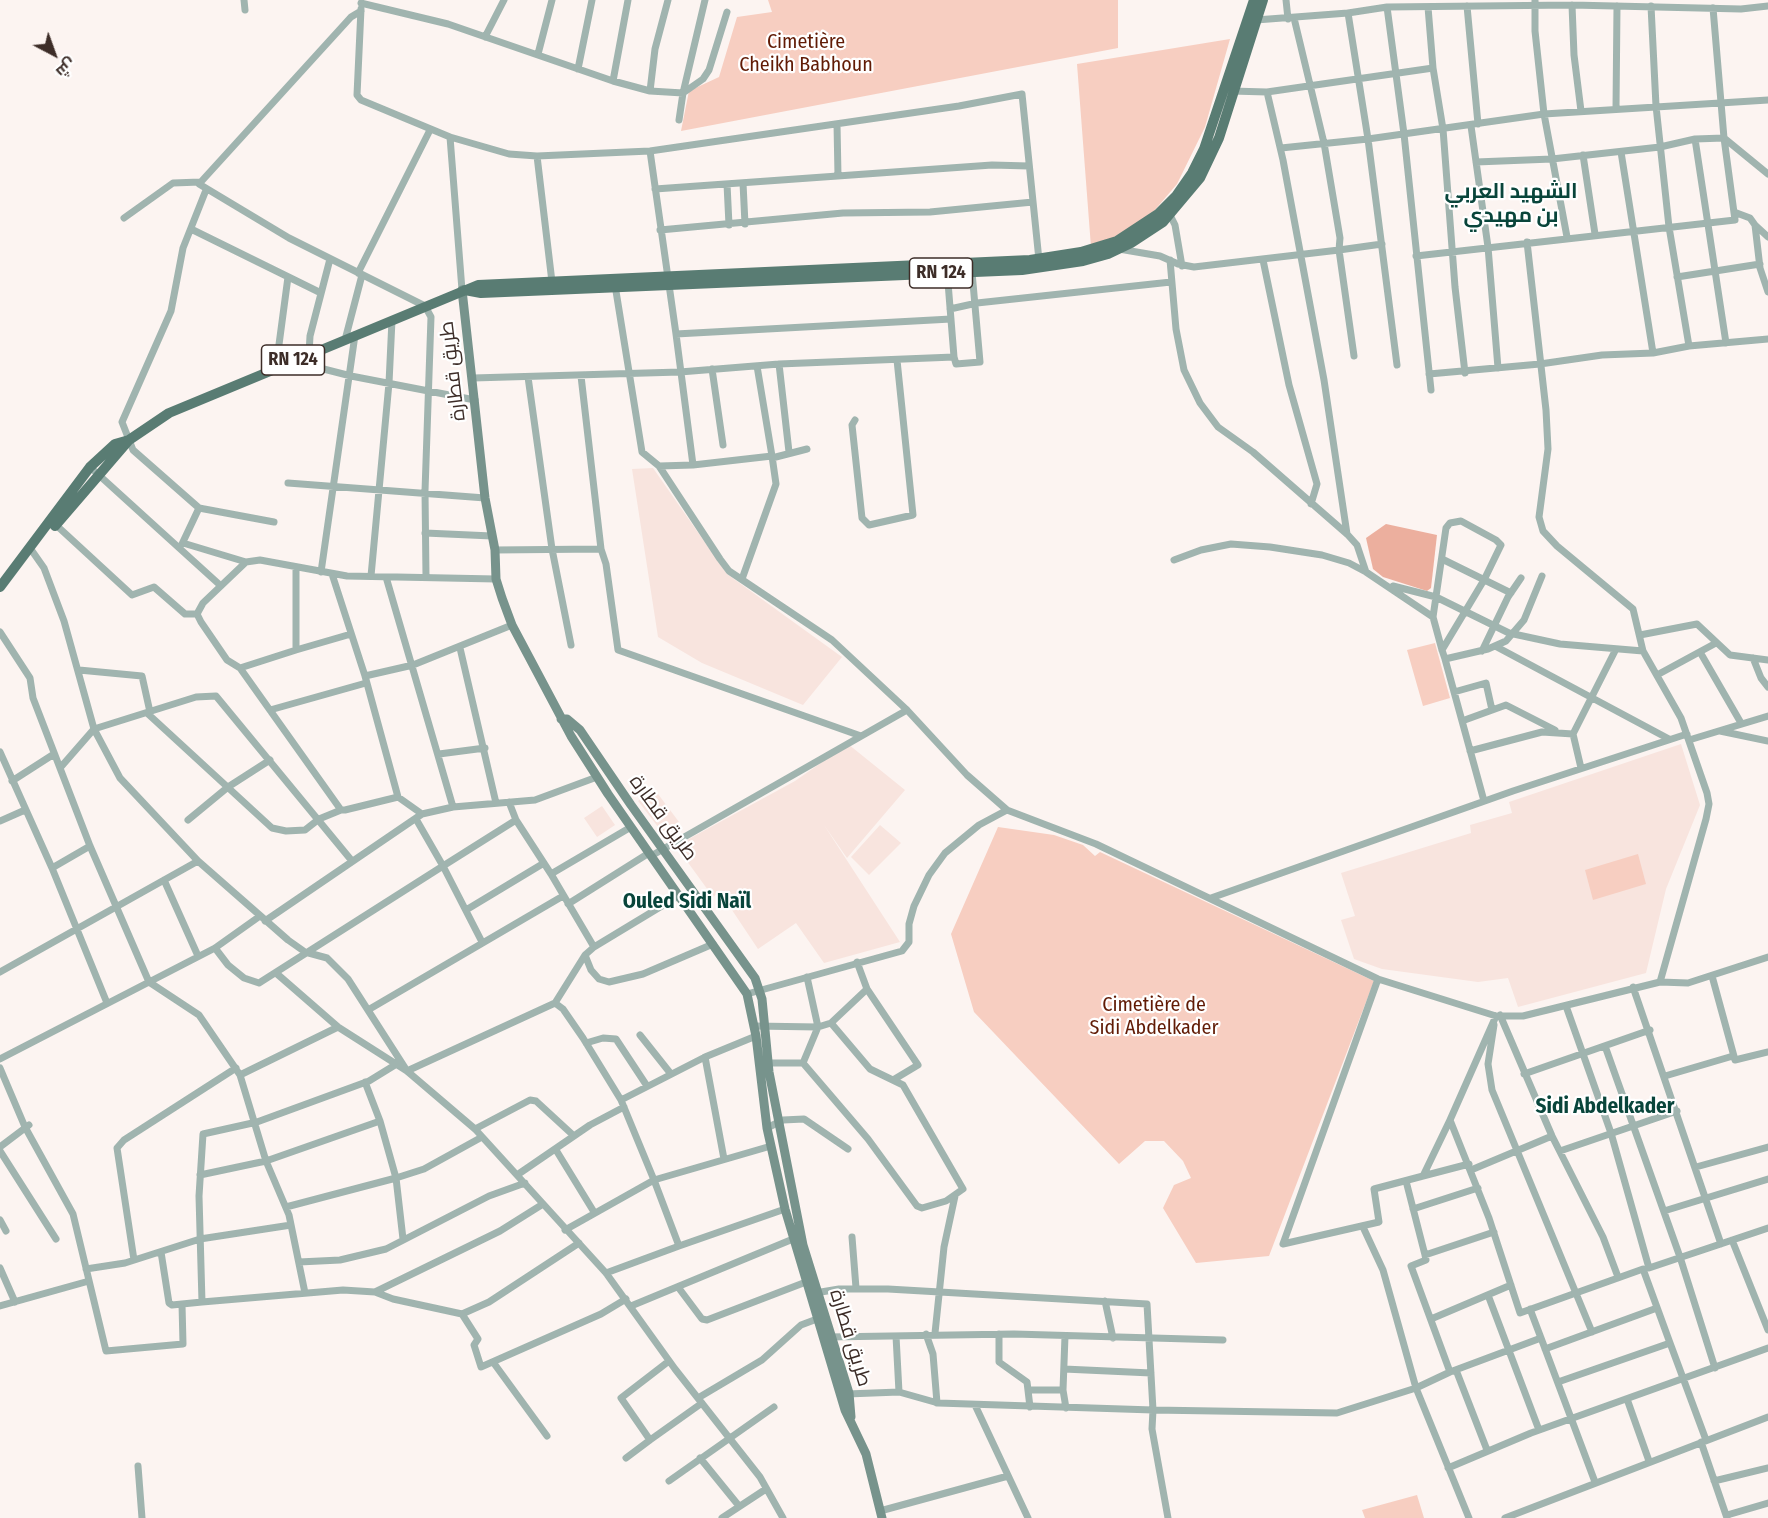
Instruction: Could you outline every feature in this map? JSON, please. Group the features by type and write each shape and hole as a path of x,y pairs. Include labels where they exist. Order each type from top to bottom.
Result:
{"main road":[{"name":"RN 124","path":"947,267 972,272 1089,260 1119,249 1142,237 1192,190 1208,165 1254,0"},
{"name":"RN 124","path":"1228,92 1263,0"},
{"name":"RN 124","path":"462,290 481,292 667,280 1040,264 1117,241 1168,211"},
{"name":"RN 124","path":"0,598 32,550 94,470 129,440 170,413 276,367 308,359 350,337 481,284 614,283"},
{"name":"طريق قطارة","path":"462,290 485,498 495,550 496,579 512,625 561,719 597,777 747,994 755,1031 767,1128 786,1209 806,1282 813,1293 851,1417 866,1454 881,1515"},
{"name":"RN 124","path":"0,587 56,525 94,470"},
{"name":"طريق قطارة","path":"561,719 567,719 580,730 755,978 766,1027 768,1063 778,1123 817,1319 827,1337"}],"street":[{"path":"244,0 245,9"},
{"path":"485,37 504,0"},
{"path":"538,54 552,0"},
{"path":"578,69 592,0"},
{"path":"613,81 627,0"},
{"path":"650,92 655,49 668,0"},
{"path":"679,120 683,93 705,0"},
{"path":"1286,0 1324,143 1340,238 1339,250 1354,356"},
{"path":"1741,9 1742,0"},
{"path":"727,12 709,70 703,79 683,93 650,92 419,16 361,1 357,95 361,100 450,137 509,153 537,156 650,151 1022,94 1040,264"},
{"path":"1256,20 1291,19 1387,7 1535,3 1651,6 1694,4 1713,8 1767,9"},
{"path":"1535,3 1544,114 1567,237"},
{"path":"1614,4 1616,108"},
{"path":"1572,5 1574,55 1581,111"},
{"path":"1467,6 1476,162 1488,247 1498,368"},
{"path":"1651,6 1660,147 1669,227 1689,346"},
{"path":"1387,7 1404,134 1431,390"},
{"path":"1428,7 1433,68 1443,129 1452,251 1465,372"},
{"path":"1416,256 1567,237 1735,220 1724,138 1713,8"},
{"path":"124,218 173,183 200,182 351,16 361,11"},
{"path":"1348,13 1368,139 1397,365"},
{"path":"1228,92 1267,92 1309,87 1358,77 1433,68"},
{"path":"1267,92 1281,147 1324,380 1347,534"},
{"path":"1281,147 1368,139 1544,114 1768,100"},
{"path":"837,124 838,176"},
{"path":"321,572 332,484 351,376 350,337 360,274 430,130"},
{"path":"450,137 462,290"},
{"path":"1476,162 1552,159 1660,147 1695,139 1724,138 1768,174"},
{"path":"1695,139 1710,222 1726,343"},
{"path":"650,151 693,465"},
{"path":"1621,152 1653,353"},
{"path":"1583,155 1595,234"},
{"path":"537,156 552,282"},
{"path":"655,189 992,165 1029,166"},
{"path":"200,182 206,190 330,259 425,306 431,317 425,491 426,577"},
{"path":"743,183 745,224"},
{"path":"727,184 729,225"},
{"path":"206,190 183,248 171,311 122,422 133,450 199,508 274,522"},
{"path":"660,230 745,224 843,213 930,212 1033,202"},
{"path":"1168,211 1182,266"},
{"path":"1734,212 1750,218 1768,237"},
{"path":"1755,225 1760,264 1768,292"},
{"path":"191,229 321,293"},
{"path":"1527,242 1548,449 1539,517 1544,531 1557,546 1633,609 1643,651 1673,702 1688,737 1709,804 1660,982"},
{"path":"1119,249 1170,260 1182,266 1263,260 1382,244"},
{"path":"330,259 310,336 308,359 351,376 475,400"},
{"path":"1170,260 1176,329 1184,370 1200,403 1218,427 1254,452 1347,534 1357,545 1366,572"},
{"path":"1263,260 1288,385 1317,484 1311,504"},
{"path":"1677,277 1760,264"},
{"path":"947,267 956,364 980,362 977,303 972,272"},
{"path":"276,367 288,277"},
{"path":"950,309 977,303 1171,282"},
{"path":"614,283 627,373 642,452 659,466 720,559 729,571 832,640 907,710 967,775 1006,810 1087,840 1378,979 1498,1016 1523,1016 1660,982 1688,983 1768,957"},
{"path":"676,334 951,319"},
{"path":"371,576 389,383 392,320"},
{"path":"1429,374 1540,364 1602,354 1653,353 1689,346 1768,339"},
{"path":"473,378 680,372 779,364 954,357"},
{"path":"855,420 852,425 862,518 869,525 913,515 897,360"},
{"path":"779,364 789,452"},
{"path":"742,579 776,484 757,366"},
{"path":"712,369 723,445"},
{"path":"581,376 601,549 606,564 618,650 861,736"},
{"path":"528,377 552,549 571,645"},
{"path":"659,466 772,457 807,449"},
{"path":"94,470 181,546 221,586"},
{"path":"288,483 425,491 485,498"},
{"path":"181,546 199,508"},
{"path":"1442,650 1500,550 1500,543 1461,521 1450,522 1446,528 1433,617 1442,650 1454,692 1484,801"},
{"path":"56,525 132,595 154,587 185,614 197,614"},
{"path":"425,533 492,536"},
{"path":"1174,560 1201,550 1231,544 1270,546 1322,555 1349,563 1366,572 1433,617"},
{"path":"181,546 246,562 260,561 332,574 496,579"},
{"path":"495,550 601,549"},
{"path":"32,550 44,568 64,621 80,670 94,729 120,778 198,861 305,952 327,958 348,979 407,1071"},
{"path":"1442,559 1511,593"},
{"path":"197,614 203,603 246,562"},
{"path":"296,569 296,650"},
{"path":"332,574 398,797 419,816 482,942"},
{"path":"1445,660 1496,646 1514,634 1524,620 1542,576"},
{"path":"386,577 440,754 453,807"},
{"path":"1482,651 1521,578"},
{"path":"1388,585 1436,597 1514,634 1560,644 1643,651"},
{"path":"197,614 227,660 240,668 341,810"},
{"path":"1640,635 1697,624 1703,627 1716,644 1730,655 1768,660"},
{"path":"270,710 413,665 460,648 512,625"},
{"path":"0,632 30,678 33,698 54,754 148,982 199,1015 238,1071 257,1122 266,1161 286,1207 304,1293"},
{"path":"240,668 351,634"},
{"path":"1657,675 1716,644"},
{"path":"1496,646 1669,739"},
{"path":"460,648 496,803"},
{"path":"1581,768 1573,734 1616,649"},
{"path":"1700,652 1741,723"},
{"path":"1753,658 1761,678 1768,687"},
{"path":"80,670 142,676 148,712 272,828 305,830 319,819 341,810 398,797"},
{"path":"1454,692 1486,683 1492,710"},
{"path":"60,768 94,729 196,697 216,696 352,861"},
{"path":"1462,721 1506,705 1557,731 1573,734"},
{"path":"568,904 907,710"},
{"path":"1211,898 1484,801 1669,739 1688,737 1768,716"},
{"path":"1717,730 1768,741"},
{"path":"1470,751 1520,737 1557,731"},
{"path":"440,754 485,748"},
{"path":"0,752 52,868 107,1003"},
{"path":"12,781 54,754"},
{"path":"188,820 228,787 270,760"},
{"path":"0,1059 215,948 419,816 453,807 546,797 597,777"},
{"path":"509,802 516,820 594,947"},
{"path":"0,821 25,810"},
{"path":"747,994 902,951 909,942 909,924 914,906 934,868 945,853 979,825 1006,810"},
{"path":"215,948 244,978 259,983 516,820"},
{"path":"551,874 631,826"},
{"path":"52,868 90,846"},
{"path":"0,972 198,861"},
{"path":"466,910 544,863"},
{"path":"164,880 198,956"},
{"path":"407,1071 492,1029 555,1003 585,955 594,947 680,895"},
{"path":"368,1010 563,896"},
{"path":"585,955 591,970 599,979 609,982 643,974 713,944"},
{"path":"856,962 867,989 907,1045 918,1065 893,1080"},
{"path":"276,973 338,1027 407,1071 476,1128 565,1230 606,1273 669,1361 729,1437 766,1489 783,1518"},
{"path":"1712,976 1735,1060 1768,1052"},
{"path":"803,1063 818,1028 807,977"},
{"path":"1378,979 1283,1244 1379,1222 1374,1189 1470,1167 1552,1136"},
{"path":"1634,987 1721,1244"},
{"path":"517,1175 647,1086 766,1027 818,1028 831,1023 867,989"},
{"path":"555,1003 563,1009 623,1103 679,1246"},
{"path":"1566,1006 1611,1134 1657,1308 1683,1379 1727,1517 1768,1503"},
{"path":"1498,1016 1552,1136 1603,1237 1618,1277"},
{"path":"1423,1176 1498,1016"},
{"path":"1498,1016 1488,1064 1492,1090 1592,1332"},
{"path":"758,1063 803,1063 868,1139 917,1206 946,1202 963,1190 903,1085 870,1069 831,1023"},
{"path":"135,1260 117,1148 124,1140 238,1071 338,1027"},
{"path":"1524,1074 1650,1030"},
{"path":"640,1035 671,1074"},
{"path":"586,1043 603,1038 616,1039 647,1086"},
{"path":"1605,1046 1680,1257 1715,1368"},
{"path":"1665,1076 1733,1056"},
{"path":"705,1057 724,1158"},
{"path":"202,1302 200,1175 202,1134 257,1122 365,1082 395,1065"},
{"path":"0,1068 73,1214 103,1345 110,1352 183,1344 182,1304"},
{"path":"365,1082 380,1121 396,1178 403,1239"},
{"path":"476,1128 530,1100 536,1101 574,1136"},
{"path":"1560,1151 1677,1111"},
{"path":"767,1128 778,1123 804,1119 848,1149"},
{"path":"1450,1120 1494,1232 1520,1313 1618,1277 1768,1228"},
{"path":"200,1175 266,1161 380,1121"},
{"path":"27,1126 0,1149 56,1239"},
{"path":"286,1207 424,1169 482,1137"},
{"path":"565,1230 654,1180 771,1146"},
{"path":"1696,1167 1768,1147"},
{"path":"556,1150 594,1212"},
{"path":"1664,1211 1768,1179"},
{"path":"1406,1180 1426,1260 1411,1266 1487,1450"},
{"path":"299,1262 340,1260 387,1249 489,1196 525,1183"},
{"path":"1413,1209 1478,1188"},
{"path":"935,1333 944,1247 954,1196"},
{"path":"375,1292 500,1231 543,1204"},
{"path":"606,1273 786,1209"},
{"path":"0,1220 6,1231"},
{"path":"86,1269 135,1260 200,1239 291,1225"},
{"path":"1363,1227 1383,1270 1416,1388 1469,1518"},
{"path":"1425,1255 1494,1232"},
{"path":"852,1237 856,1288"},
{"path":"631,1306 794,1239"},
{"path":"1732,1240 1768,1330"},
{"path":"160,1252 169,1303 172,1305 343,1290 375,1292 393,1299 462,1314 489,1302 579,1243"},
{"path":"0,1268 15,1302"},
{"path":"0,1306 89,1281"},
{"path":"678,1287 702,1319 707,1320 806,1282"},
{"path":"1431,1319 1511,1285"},
{"path":"813,1293 856,1288 1147,1304 1152,1429 1168,1518"},
{"path":"1488,1295 1539,1430"},
{"path":"462,1314 478,1339 474,1345 481,1367 602,1314 626,1299"},
{"path":"1105,1301 1113,1338"},
{"path":"1545,1349 1657,1308"},
{"path":"1530,1309 1595,1482"},
{"path":"626,1458 700,1400 762,1360 801,1325 817,1319"},
{"path":"827,1337 935,1333 1223,1340"},
{"path":"926,1334 933,1354 937,1403"},
{"path":"999,1334 999,1362 1028,1382 1030,1407"},
{"path":"896,1336 899,1392"},
{"path":"1065,1336 1063,1390 1066,1408"},
{"path":"845,1395 899,1392 937,1403 975,1405 1337,1413 1416,1388 1453,1371 1541,1338"},
{"path":"1558,1382 1670,1343"},
{"path":"1448,1468 1539,1430 1768,1348"},
{"path":"650,1440 621,1398 669,1361"},
{"path":"493,1362 547,1436"},
{"path":"1064,1369 1151,1373"},
{"path":"1028,1390 1063,1390"},
{"path":"1627,1399 1650,1461"},
{"path":"975,1405 1028,1518"},
{"path":"669,1481 774,1407"},
{"path":"1505,1518 1768,1417"},
{"path":"700,1458 740,1506"},
{"path":"138,1466 142,1518"},
{"path":"1714,1481 1768,1468"},
{"path":"881,1515 1008,1476"},
{"path":"722,1518 766,1489"}],"shaded area":[{"path":"653,468 727,574 842,657 803,705 702,663 658,637 632,469"},
{"path":"1386,524 1437,535 1431,588 1427,591 1383,577 1373,569 1366,538"},
{"path":"848,744 905,790 847,858 824,825 900,942 824,963 796,923 758,949 720,892 713,897 676,846 795,781"},
{"path":"1681,744 1700,805 1666,889 1646,973 1518,1007 1508,978 1478,982 1382,969 1354,959 1341,920 1355,916 1341,873 1471,833 1470,825 1512,813 1509,802"},
{"path":"655,790 679,822 662,832 638,801"},
{"path":"602,806 615,825 597,837 584,818"},
{"path":"880,825 901,843 869,875 851,857"}],"green space":[{"name":"Cimetière Cheikh Babhoun","path":"768,0 1118,0 1118,48 681,131 689,91 719,77 737,17 772,12"},
{"path":"1230,39 1205,127 1177,184 1154,211 1120,235 1091,247 1077,64"},
{"path":"1435,643 1450,698 1423,706 1407,650"},
{"name":"Cimetière de Sidi Abdelkader","path":"998,827 1054,835 1083,845 1095,856 1100,852 1374,981 1269,1256 1196,1263 1163,1208 1174,1185 1191,1178 1183,1161 1164,1141 1145,1141 1119,1164 974,1012 951,934"},
{"path":"1638,854 1646,884 1593,900 1585,870"},
{"path":"1417,1495 1424,1518 1365,1518 1362,1510"}],"district":[{"name":"الشهيد العربي بن مهيدي","path":"1511,204"},
{"name":"Ouled Sidi Naïl","path":"687,902"},
{"name":"Sidi Abdelkader","path":"1605,1107"}]}
